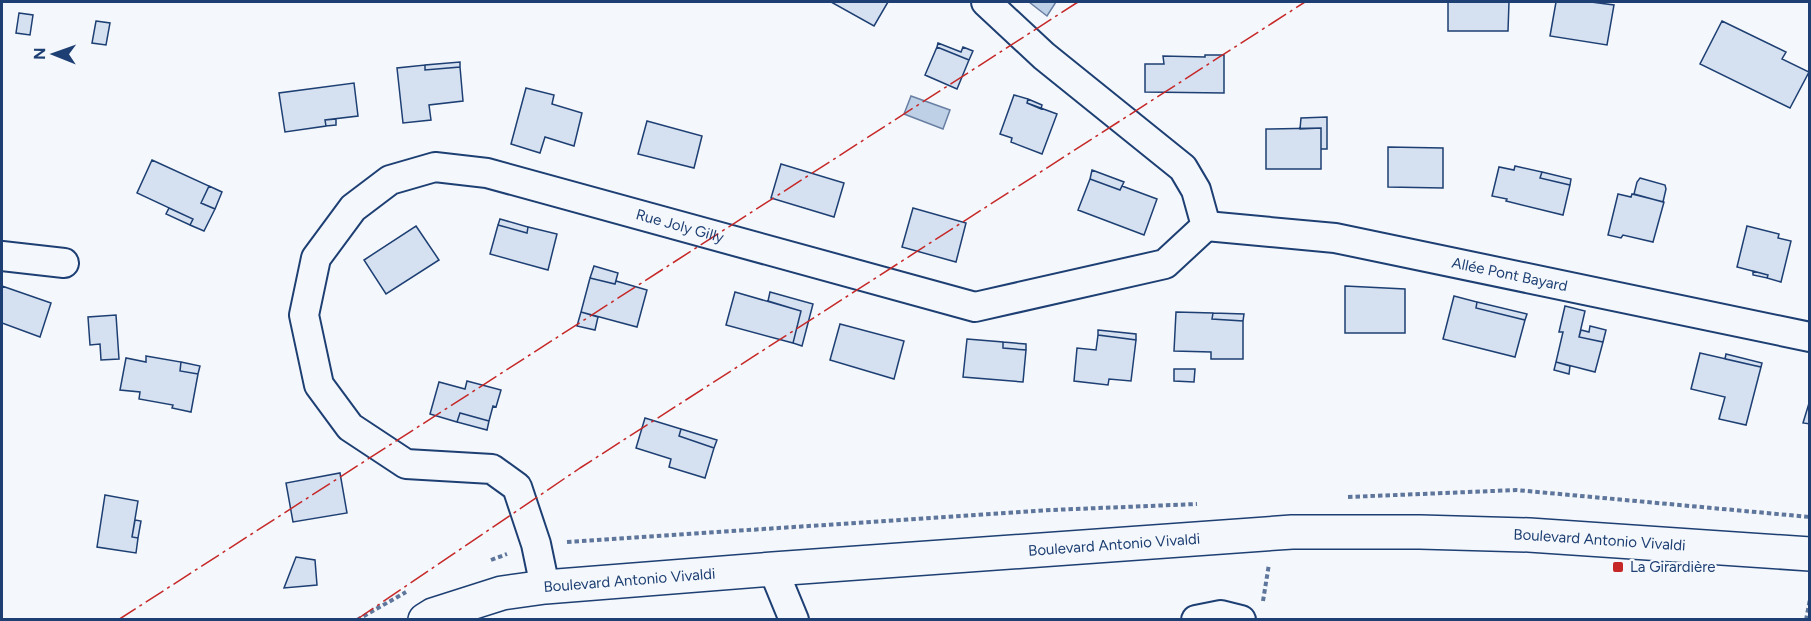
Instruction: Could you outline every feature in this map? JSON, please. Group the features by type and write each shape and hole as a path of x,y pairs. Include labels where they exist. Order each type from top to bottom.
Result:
{"street":[{"path":"986,2 1044,56 1183,168 1196,190 1206,226"},
{"name":"Rue Joly Gilly","path":"545,586 536,544 517,487 492,469 406,464 350,427 319,385 304,315 316,258 353,208 390,180 435,167 487,173 975,307 1165,264 1206,226"},
{"name":"Allée Pont Bayard","path":"1206,226 1335,238 1809,337"},
{"path":"2,256 64,263"},
{"name":"Boulevard Antonio Vivaldi","path":"425,620 433,615 502,593 545,586 1292,532 1529,535 1809,554"},
{"path":"773,569 794,620"},
{"path":"1196,620 1221,615 1252,614"}],"path":[{"path":"1252,614 1274,534"},
{"path":"1806,620 1809,598"}],"water":[{"path":"1029,2 1056,2 1047,16"},
{"path":"911,96 950,110 943,129 904,114"}],"building":[{"path":"831,2 888,2 874,26"},
{"path":"1448,2 1509,2 1508,31 1448,31"},
{"path":"1556,2 1591,2 1614,5 1607,45 1550,36"},
{"path":"19,13 33,15 30,35 16,33"},
{"path":"96,21 110,23 106,45 92,43"},
{"path":"1722,21 1786,52 1782,59 1809,72 1790,108 1700,64"},
{"path":"938,43 961,52 963,47 973,51 969,60 937,47"},
{"path":"937,47 969,60 957,89 925,75"},
{"path":"1205,55 1224,55 1224,93 1145,92 1145,64 1164,64 1163,56 1205,57"},
{"path":"460,62 460,67 425,70 425,65"},
{"path":"425,65 425,70 460,67 463,101 429,105 431,120 403,123 397,68"},
{"path":"354,83 358,116 325,120 326,126 285,132 279,93"},
{"path":"526,88 554,95 552,104 582,113 574,146 545,137 540,153 511,144"},
{"path":"1014,95 1028,99 1027,103 1057,114 1042,154 1011,142 1012,138 1000,134"},
{"path":"1028,99 1042,105 1041,109 1027,103"},
{"path":"1327,117 1327,149 1321,149 1321,128 1300,129 1301,118"},
{"path":"336,119 336,125 326,126 325,120"},
{"path":"647,121 702,136 694,168 638,154"},
{"path":"1321,128 1321,169 1266,169 1266,129"},
{"path":"1388,147 1443,148 1443,188 1388,187"},
{"path":"152,160 209,186 201,203 215,209 204,231 190,225 193,219 137,193"},
{"path":"781,164 844,183 834,217 771,198"},
{"path":"1515,166 1542,172 1540,178 1570,185 1563,215 1492,196 1499,167 1514,170"},
{"path":"1092,170 1124,182 1120,190 1090,179"},
{"path":"1542,172 1571,179 1570,185 1540,178"},
{"path":"1640,178 1665,185 1663,202 1634,194"},
{"path":"1090,179 1120,190 1122,186 1157,199 1144,235 1078,210"},
{"path":"209,186 222,192 215,209 201,203"},
{"path":"1618,194 1631,197 1632,194 1664,202 1653,242 1623,235 1621,238 1608,235"},
{"path":"169,208 193,219 190,225 166,214"},
{"path":"913,208 966,223 956,262 902,247"},
{"path":"500,219 528,227 527,233 498,225"},
{"path":"498,225 527,233 528,227 557,234 548,270 490,254"},
{"path":"416,226 439,260 386,294 364,260"},
{"path":"1747,226 1779,234 1778,238 1791,241 1781,282 1767,278 1768,275 1737,267"},
{"path":"594,266 618,273 615,284 590,278"},
{"path":"1753,271 1768,275 1767,278 1753,275"},
{"path":"590,278 615,284 616,281 647,290 637,327 581,312"},
{"path":"2,286 51,303 40,337 2,323"},
{"path":"1345,286 1405,289 1405,333 1345,333"},
{"path":"735,292 801,311 793,343 726,325"},
{"path":"770,292 813,304 802,346 793,343 801,311 768,301"},
{"path":"1454,296 1477,302 1476,308 1525,320 1515,357 1443,339"},
{"path":"1477,302 1527,314 1525,320 1476,308"},
{"path":"1565,306 1585,311 1579,337 1603,342 1595,372 1556,362 1563,332 1559,332"},
{"path":"581,312 598,317 595,330 577,326"},
{"path":"1176,312 1213,313 1212,319 1243,321 1243,359 1211,359 1211,352 1174,351"},
{"path":"1213,313 1244,314 1243,321 1212,319"},
{"path":"116,315 119,359 101,360 100,344 90,345 88,317"},
{"path":"840,324 904,341 894,379 830,360"},
{"path":"1590,326 1606,330 1603,342 1579,337 1581,330 1589,332"},
{"path":"1098,330 1136,334 1136,340 1098,335"},
{"path":"1098,335 1136,340 1131,381 1109,379 1108,385 1074,381 1077,348 1096,350"},
{"path":"967,339 1003,342 1003,348 1026,350 1023,382 963,377"},
{"path":"1003,342 1026,344 1026,350 1003,348"},
{"path":"1700,353 1761,367 1746,425 1719,419 1725,397 1691,389"},
{"path":"1726,354 1762,363 1761,367 1725,359"},
{"path":"146,356 181,362 180,371 198,374 191,412 172,408 173,405 139,399 140,392 120,390 126,358 146,362"},
{"path":"181,362 200,366 198,374 180,371"},
{"path":"1556,362 1570,366 1569,374 1554,370"},
{"path":"1174,369 1195,369 1194,382 1174,381"},
{"path":"467,381 501,390 489,421 460,413 457,422 430,414 439,382 465,389"},
{"path":"1810,400 1810,424 1803,423"},
{"path":"460,413 489,421 487,430 457,422"},
{"path":"645,418 681,429 679,436 714,448 705,478 669,467 671,459 636,448"},
{"path":"681,429 717,440 714,448 679,436"},
{"path":"340,473 347,513 293,522 286,483"},
{"path":"105,495 138,501 132,537 138,538 136,553 97,547"},
{"path":"135,520 141,521 138,538 132,537"},
{"path":"296,557 315,560 317,585 284,588"}],"power":[{"path":"118,620 1078,2"},
{"path":"356,620 580,468 1305,2"}],"place":[{"name":"La Girardière","path":"1618,567"}]}
